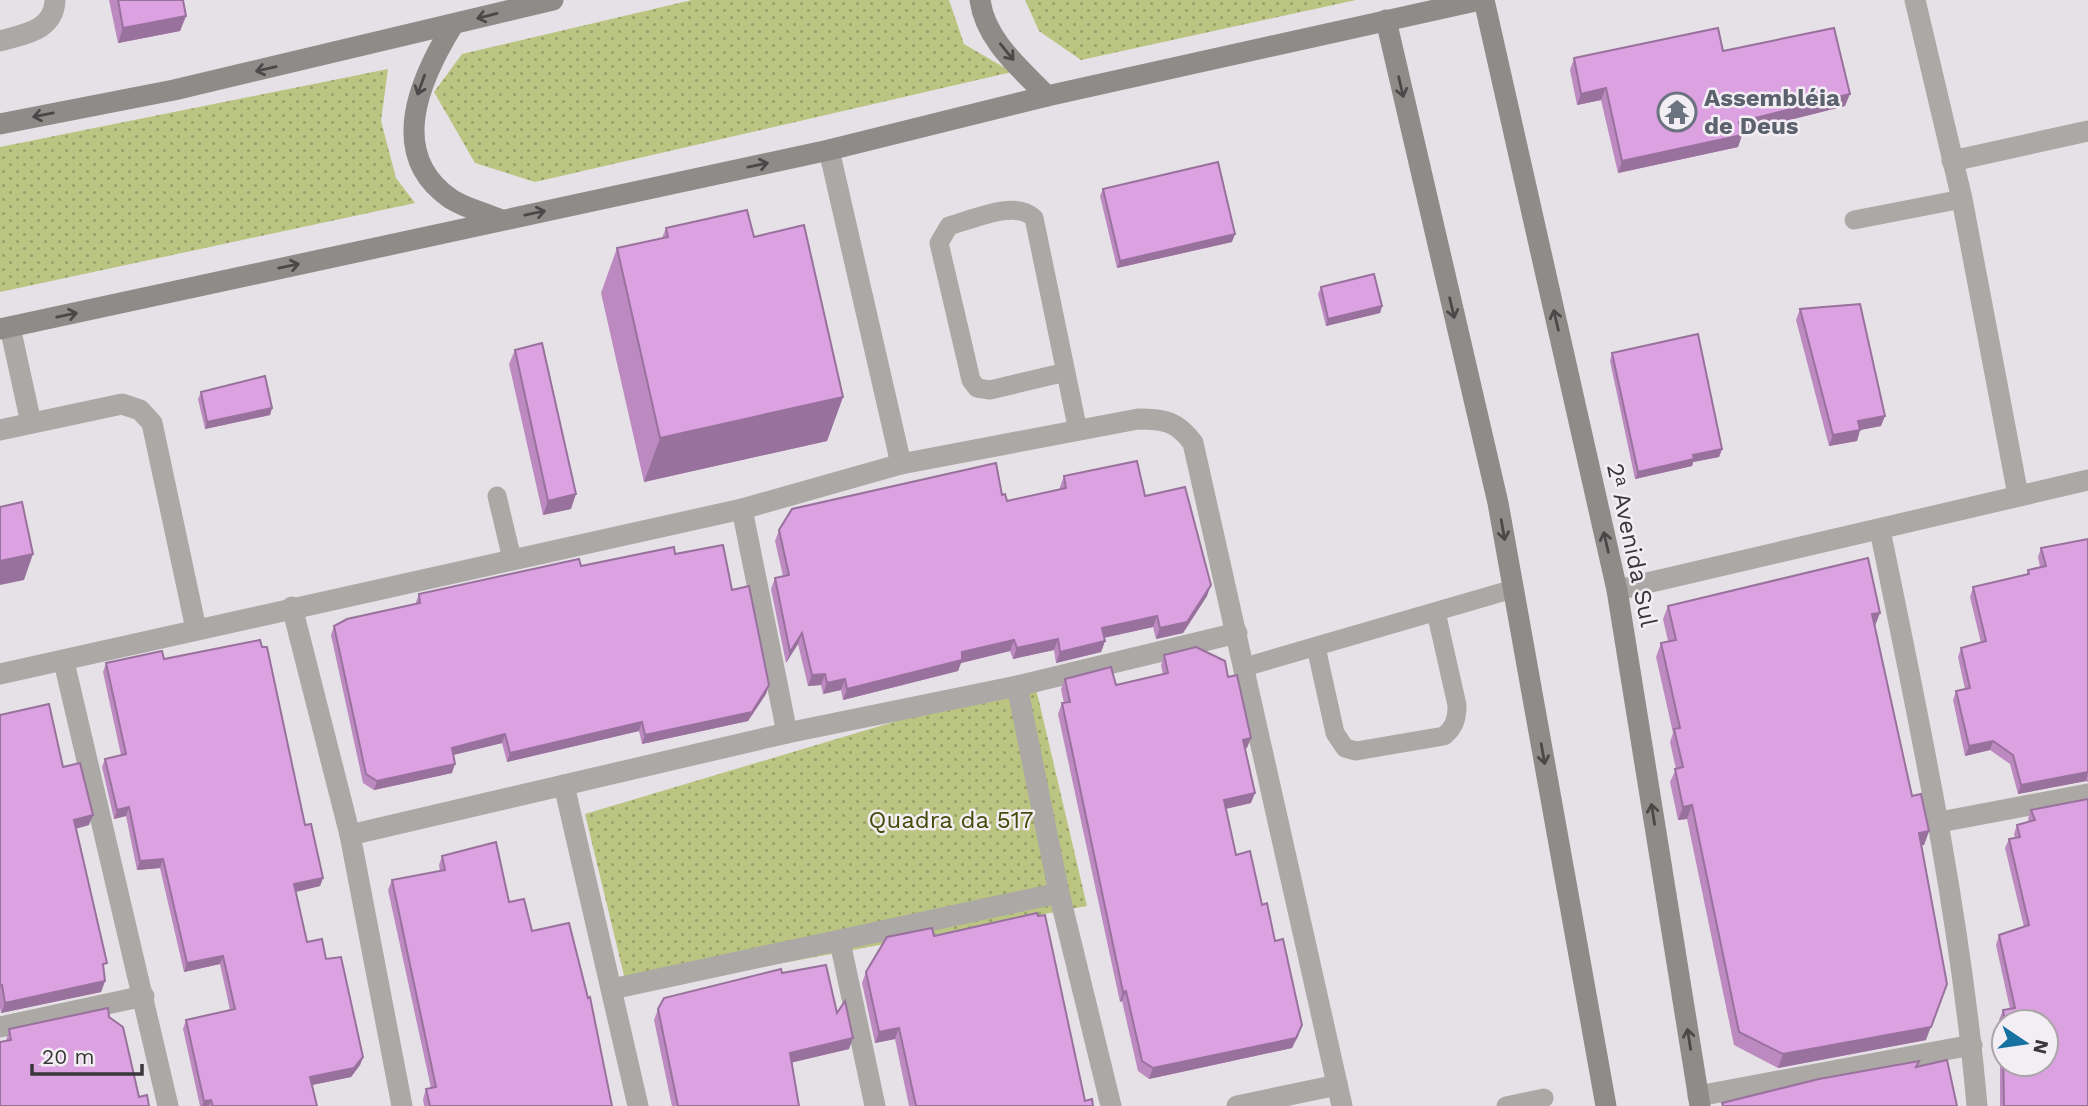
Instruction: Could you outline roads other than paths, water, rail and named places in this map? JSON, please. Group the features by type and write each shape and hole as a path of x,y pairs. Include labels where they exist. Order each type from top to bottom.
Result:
{"main road":[{"path":"0,124 174,90 553,0"},
{"path":"980,0 982,18 1006,53 1047,96"},
{"path":"5,328 829,150 1047,96 1482,0"},
{"name":"2ᵃ Avenida Sul","path":"1482,0 1617,590 1699,1101"},
{"path":"1386,20 1498,503 1606,1106"},
{"path":"453,25 430,62 417,98 413,142 426,174 451,199 501,220"}],"street":[{"path":"0,41 41,29 49,20 54,0"},
{"path":"1915,0 1962,199 2018,495"},
{"path":"1952,161 2088,131"},
{"path":"829,150 901,464"},
{"path":"5,328 31,423"},
{"path":"0,430 122,404 140,410 152,423 196,629"},
{"path":"0,674 64,662 292,607 742,509 901,464 1138,419 1164,419 1181,427 1193,443 1339,1096 1237,1106"},
{"path":"1617,590 2088,480"},
{"path":"742,509 787,733"},
{"path":"1880,530 1940,822 1972,1045 1977,1106"},
{"path":"292,607 350,835 402,1106"},
{"path":"350,835 787,733 1017,686 1237,633"},
{"path":"64,662 169,1106"},
{"path":"1017,686 1059,893 1111,1106"},
{"path":"564,785 638,1106"},
{"path":"1940,822 2088,794"},
{"path":"612,989 1059,893"},
{"path":"840,942 876,1106"},
{"path":"0,1027 144,996"},
{"path":"1699,1101 1972,1045"}],"lane":[{"path":"1854,220 1962,199"},
{"path":"1066,372 990,390 978,388 971,380 939,243 949,226 1015,209 1027,211 1034,218 1066,372 1078,431"},
{"path":"497,496 512,559"},
{"path":"1245,667 1513,589"},
{"path":"1316,647 1335,733 1345,748 1356,751 1444,736 1452,729 1457,719 1457,705 1436,612"},
{"path":"1506,1106 1545,1098"}],"place":[{"name":"Assembléia de Deus","path":"1677,112"}],"park label":[{"name":"Quadra da 517","path":"951,820"}]}
